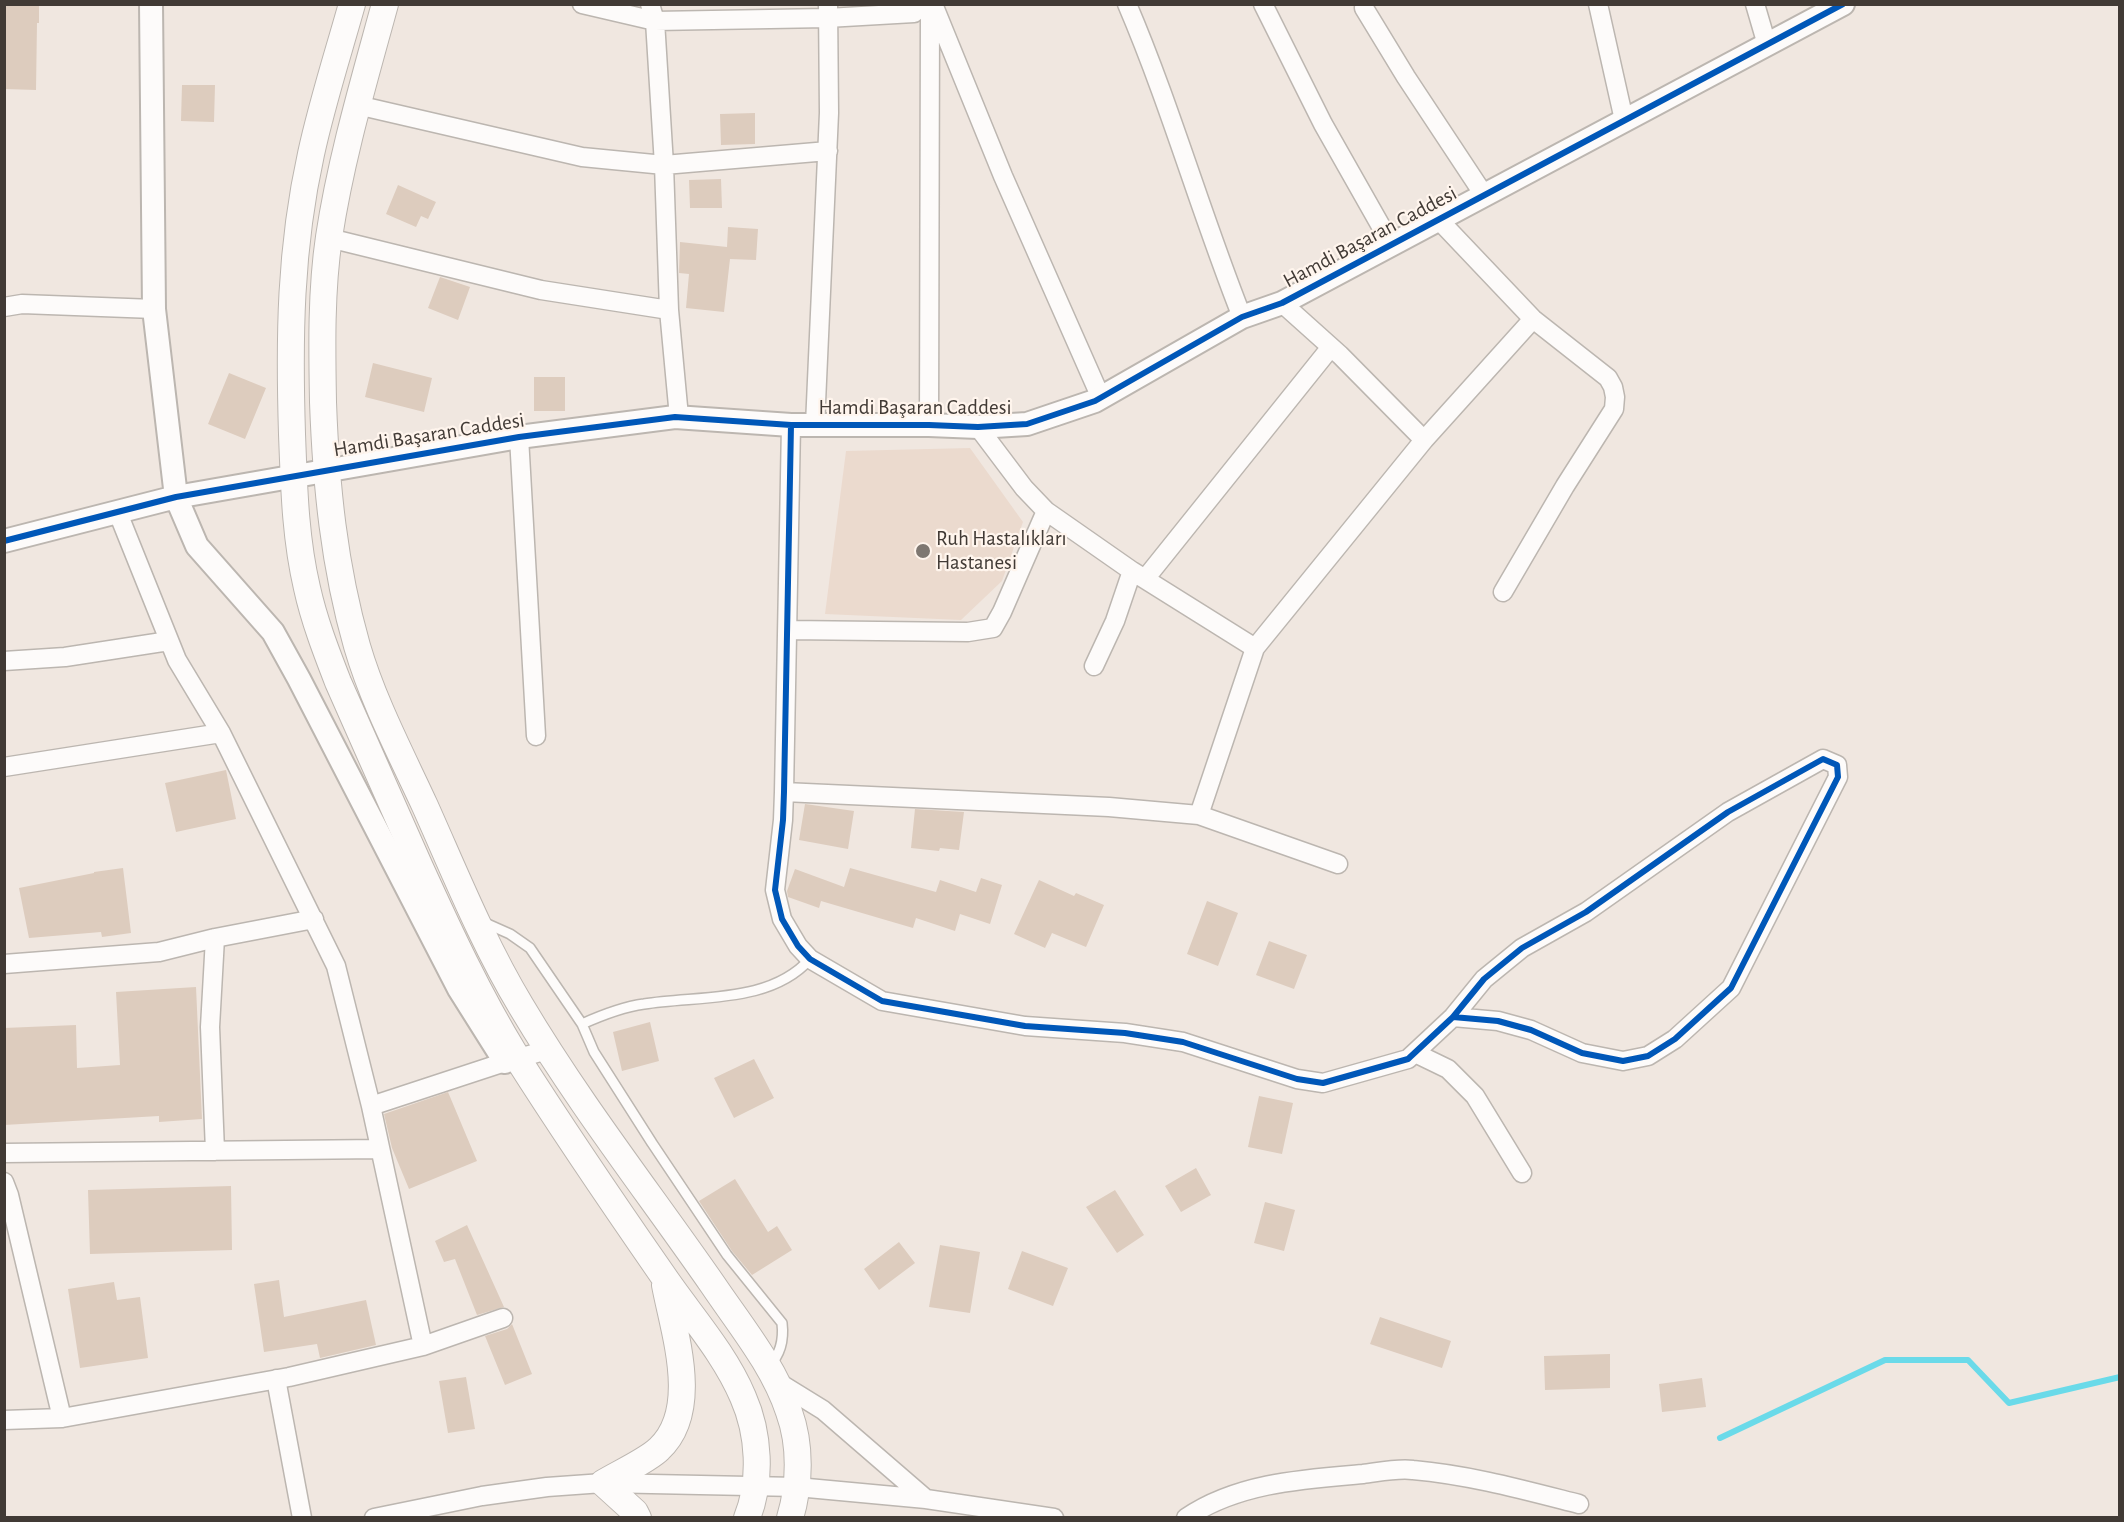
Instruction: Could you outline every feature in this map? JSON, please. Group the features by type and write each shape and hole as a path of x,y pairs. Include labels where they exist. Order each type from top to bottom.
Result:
{"main road":[{"path":"352,4 311,154 298,223 292,282 290,344 294,475 298,535 306,586 319,634 338,682 466,970 493,1018 512,1060 729,1369 744,1398 757,1458 755,1485 747,1518"},
{"path":"385,4 357,105 329,238 324,297 322,362 326,469 342,592 358,652 381,710 476,920 518,1002 548,1050 668,1220 772,1374 790,1413 796,1441 797,1487 790,1518"},
{"path":"638,1518 603,1483 659,1449 677,1425 683,1397 680,1361 663,1276"}],"street":[{"path":"150,4 154,309 176,497 197,546 273,632 459,988 512,1060"},
{"path":"582,4 652,13 828,11 914,13 922,4"},
{"path":"931,4 1003,176 1101,398"},
{"path":"929,425 931,4"},
{"path":"1127,4 1153,65 1242,317"},
{"path":"1263,4 1323,123 1391,244"},
{"path":"1598,4 1624,120"},
{"path":"1755,4 1767,45"},
{"name":"Hamdi Başaran Caddesi","path":"4,541 176,497 326,469 519,437 679,417 791,425 978,427 1027,424 1101,398 1242,317 1282,303 1843,4"},
{"path":"1364,8 1484,195"},
{"path":"815,425 830,113 828,11"},
{"path":"652,13 664,165 669,310 679,417"},
{"path":"357,105 582,157 664,165 828,151"},
{"path":"1438,219 1533,319 1608,378 1616,397 1614,409 1608,420 1565,486 1503,592"},
{"path":"329,238 541,290 669,310"},
{"path":"1282,303 1331,347 1424,440"},
{"path":"4,307 22,304 154,309"},
{"path":"1198,815 1255,648 1424,440 1533,319"},
{"path":"1094,666 1138,575 1331,347"},
{"path":"791,425 784,792 775,890 782,919 798,946 810,959 882,1001 1025,1026 1125,1033 1184,1042 1297,1079 1323,1083 1408,1059 1453,1017 1484,979 1522,948 1587,912 1728,812 1823,759 1837,765 1838,777 1731,988 1676,1040 1648,1056 1623,1061 1582,1053 1531,1030 1498,1021 1453,1017"},
{"path":"978,427 1024,488 1046,511 1138,575 1255,648"},
{"path":"519,437 536,735"},
{"path":"788,630 968,632 993,628 1046,511"},
{"path":"118,513 177,660 221,733 336,966 371,1106 423,1346"},
{"path":"4,661 64,657 169,641"},
{"path":"4,767 221,733"},
{"path":"784,792 1109,807 1198,815 1338,864"},
{"path":"4,964 159,951 314,919"},
{"path":"215,938 210,1027 215,1151"},
{"path":"371,1106 548,1050"},
{"path":"1415,1053 1448,1069 1475,1096 1522,1173"},
{"path":"4,1153 380,1149"},
{"path":"6,1191 62,1418"},
{"path":"4,1420 62,1418 276,1379 423,1346 502,1318"},
{"path":"772,1374 823,1410 926,1499"},
{"path":"276,1379 302,1518"},
{"path":"1186,1518 1199,1509 1260,1486 1322,1477 1410,1469 1474,1478 1579,1504"},
{"path":"374,1518 482,1496 547,1487 603,1483 797,1487 926,1499 988,1513 1054,1518"}],"lane":[{"path":"476,920 510,934 530,948 582,1024 594,1052 727,1255 782,1323 782,1345 772,1374"},
{"path":"582,1024 612,1012 644,1004 735,994 775,985 799,971 810,959"}],"shaded area":[{"name":"Ruh Hastalıkları Hastanesi","path":"970,448 1023,522 1002,581 961,620 825,614 846,451"}],"building":[{"path":"4,4 39,4 36,90 4,89"},
{"path":"182,85 215,85 214,122 181,121"},
{"path":"755,113 755,144 721,145 720,114"},
{"path":"721,179 722,208 690,208 689,180"},
{"path":"398,185 436,202 428,219 421,216 416,227 386,214"},
{"path":"728,227 758,229 756,260 730,259 724,312 686,308 689,274 679,273 680,242 727,247"},
{"path":"440,277 470,287 458,320 428,308"},
{"path":"373,363 432,378 424,412 365,397"},
{"path":"229,373 266,388 245,439 208,424"},
{"path":"534,377 565,377 565,411 534,411"},
{"path":"226,770 236,819 176,832 165,783"},
{"path":"805,804 854,811 848,849 799,840"},
{"path":"915,809 964,812 959,850 940,848 939,851 911,848"},
{"path":"123,868 131,933 102,937 101,932 29,938 19,888"},
{"path":"850,868 936,892 940,880 976,892 981,878 1002,885 990,924 960,914 955,931 916,918 913,928 821,901 819,908 788,897 787,891 795,869 844,887"},
{"path":"1039,880 1074,896 1076,893 1104,905 1086,947 1052,933 1045,948 1014,934"},
{"path":"1207,901 1238,913 1218,966 1187,954"},
{"path":"1269,941 1307,955 1294,989 1256,975"},
{"path":"196,987 202,1119 159,1122 159,1116 4,1125 4,1028 76,1025 77,1068 120,1065 116,992"},
{"path":"650,1022 659,1061 622,1071 613,1032"},
{"path":"754,1059 774,1098 734,1118 714,1078"},
{"path":"448,1092 477,1161 409,1189 392,1148 384,1114"},
{"path":"1259,1096 1293,1103 1282,1154 1248,1147"},
{"path":"1196,1168 1211,1195 1181,1212 1165,1186"},
{"path":"735,1179 768,1232 777,1226 792,1250 752,1275 732,1251 699,1201"},
{"path":"231,1186 232,1250 90,1254 88,1190"},
{"path":"1115,1190 1144,1235 1117,1253 1086,1207"},
{"path":"1265,1202 1295,1210 1284,1251 1254,1243"},
{"path":"467,1225 504,1307 477,1315 455,1259 444,1262 435,1241"},
{"path":"899,1242 915,1263 879,1290 864,1269"},
{"path":"940,1245 980,1252 970,1313 929,1307"},
{"path":"1022,1251 1068,1268 1053,1306 1008,1289"},
{"path":"279,1280 284,1317 366,1300 376,1345 320,1358 317,1344 264,1352 254,1284"},
{"path":"114,1282 117,1300 140,1297 148,1358 80,1368 68,1289"},
{"path":"1380,1317 1451,1341 1442,1368 1370,1344"},
{"path":"512,1324 532,1374 505,1385 485,1336 507,1329"},
{"path":"1610,1354 1610,1388 1545,1390 1544,1356"},
{"path":"466,1377 475,1429 448,1433 439,1381"},
{"path":"1702,1378 1706,1407 1662,1412 1659,1384"}],"waterway":[{"path":"1720,1438 1885,1360 1968,1360 2009,1403 2120,1377"}],"cycle path":[{"path":"4,541 176,497 519,437 675,417 791,425 978,427 1027,424 1095,401 1242,317 1282,303 1843,4"},
{"path":"791,425 784,792 775,890 782,919 798,946 810,959 882,1001 1025,1026 1125,1033 1183,1042 1297,1079 1323,1083 1408,1059 1453,1017 1484,979 1522,948 1586,912 1728,812 1823,759 1837,765 1838,777 1731,988 1675,1039 1648,1056 1623,1061 1582,1053 1531,1030 1498,1021 1453,1017"}],"place":[{"name":"Ruh Hastalıkları Hastanesi","path":"923,551"}]}
